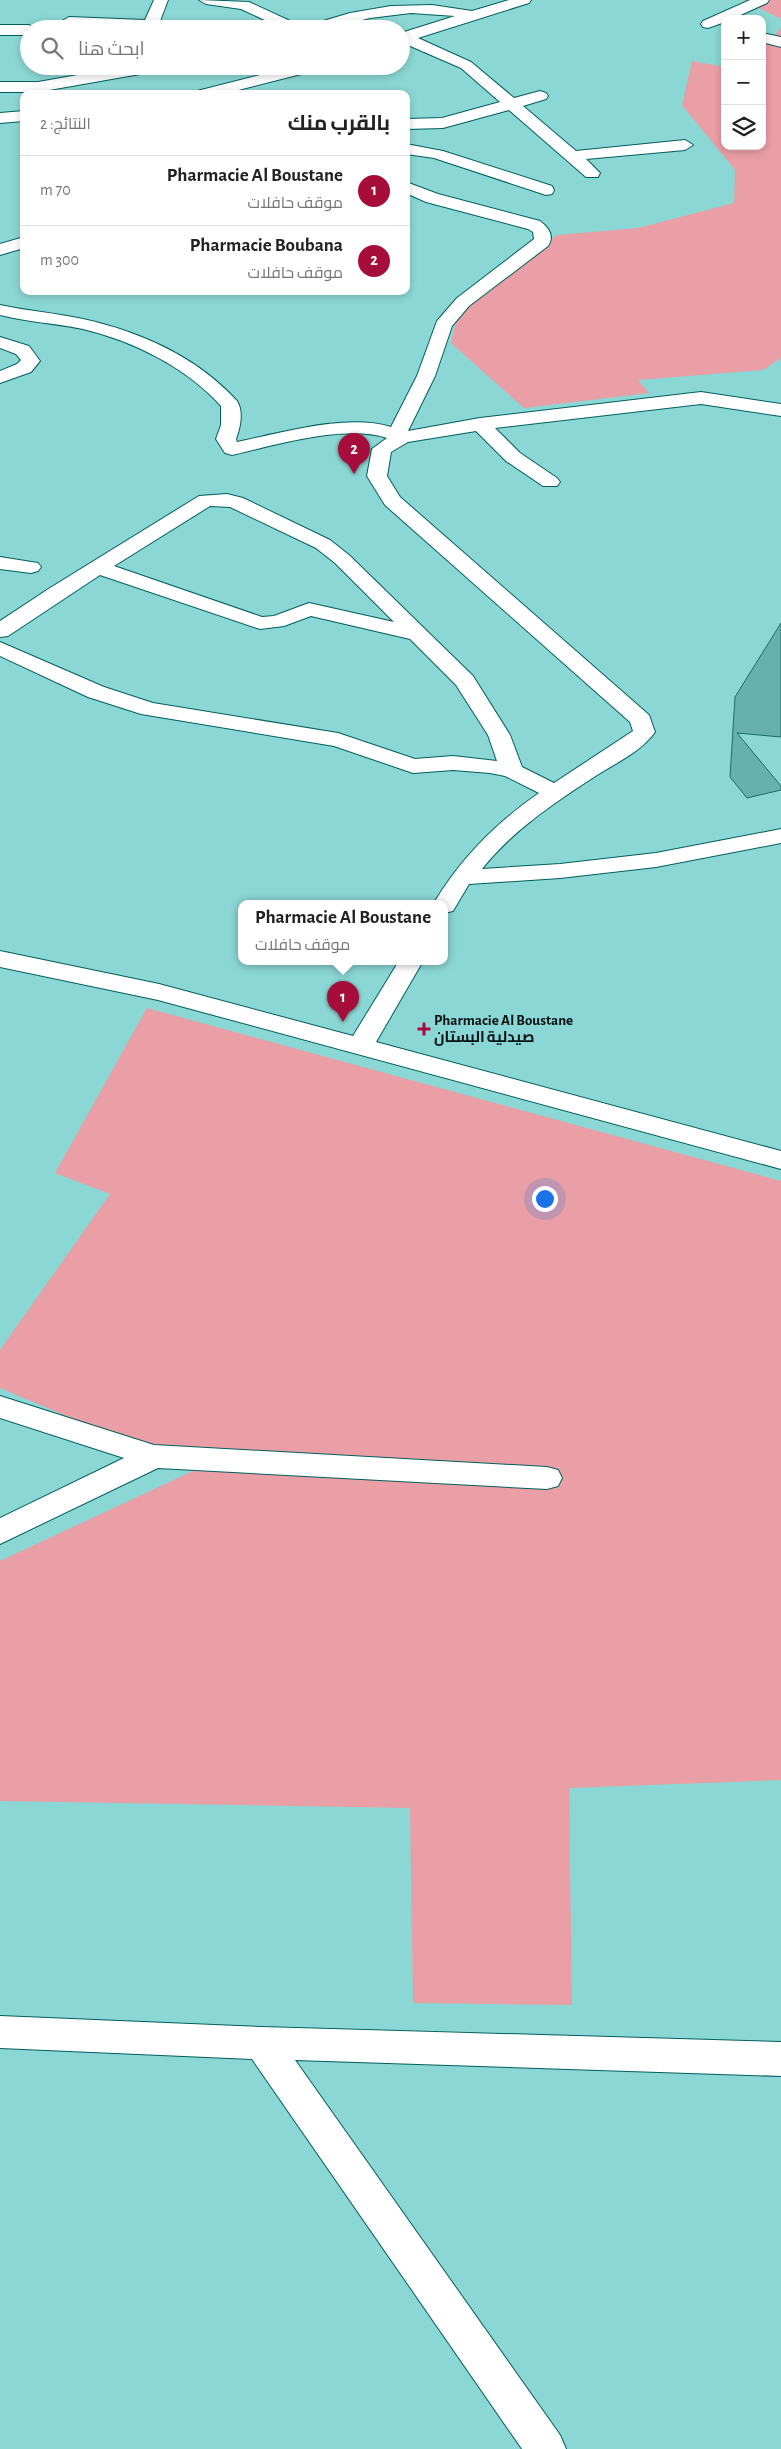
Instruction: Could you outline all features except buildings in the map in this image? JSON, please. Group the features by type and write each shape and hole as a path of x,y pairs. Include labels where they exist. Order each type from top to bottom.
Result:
{"street":[{"path":"152,20 161,0"},
{"path":"206,0 244,5 277,20"},
{"path":"410,36 524,0"},
{"path":"728,15 762,0"},
{"path":"348,4 365,13"},
{"path":"340,20 365,13 420,5 458,10 473,16"},
{"path":"721,18 708,24 721,27"},
{"path":"0,30 20,30"},
{"path":"766,38 781,42"},
{"path":"410,41 466,65 592,173"},
{"path":"60,84 62,75"},
{"path":"0,87 38,87 106,75"},
{"path":"219,90 280,75"},
{"path":"410,124 443,123 540,96"},
{"path":"0,118 20,116"},
{"path":"571,156 685,145"},
{"path":"410,149 437,154 546,190"},
{"path":"410,189 432,198 534,225 541,230 543,236 542,242 463,302 443,325 426,376 400,436 382,449 377,476 392,501 641,720 644,732 638,739 555,792 497,839 462,876 448,900"},
{"path":"0,250 20,243"},
{"path":"0,310 88,325 135,342 205,378 230,405 231,425 226,439 232,449 320,430 378,429 400,436 449,431 480,424 701,398 781,410"},
{"path":"0,342 22,349 31,361 24,368 0,377"},
{"path":"480,424 514,457 550,482"},
{"path":"0,631 26,612 206,500 226,500 276,519 323,544 348,566 414,633 465,681 499,735 512,771"},
{"path":"0,563 30,567"},
{"path":"98,567 260,623 277,622 309,609 329,611 414,633"},
{"path":"0,648 96,692 149,709 338,740 413,766 454,763 490,766 512,771 555,792"},
{"path":"462,876 560,871 656,860 781,836"},
{"path":"0,959 160,992 781,1160"},
{"path":"361,1045 409,965"},
{"path":"0,1407 154,1456 547,1478"},
{"path":"0,1532 154,1456"},
{"path":"0,2032 262,2044 781,2059"},
{"path":"262,2044 546,2449"}],"shaded area":[{"path":"743,0 781,0 781,19"},
{"path":"781,28 781,358 763,370 638,380 649,393 524,408 451,343 459,308 557,235 638,228 734,203 735,170 682,105 692,61 721,66 721,150 766,150 766,44"},
{"path":"147,1008 781,1181 781,1780 569,1788 572,2005 413,2003 410,1808 0,1801 0,1561 195,1470 0,1388 0,1350 110,1194 55,1173"}],"place":[{"name":"Pharmacie Boubana","path":"354,474"},
{"name":"Pharmacie Al Boustane","path":"343,1022"},
{"name":"Pharmacie Al Boustane صيدلية البستان","path":"424,1029"}]}
